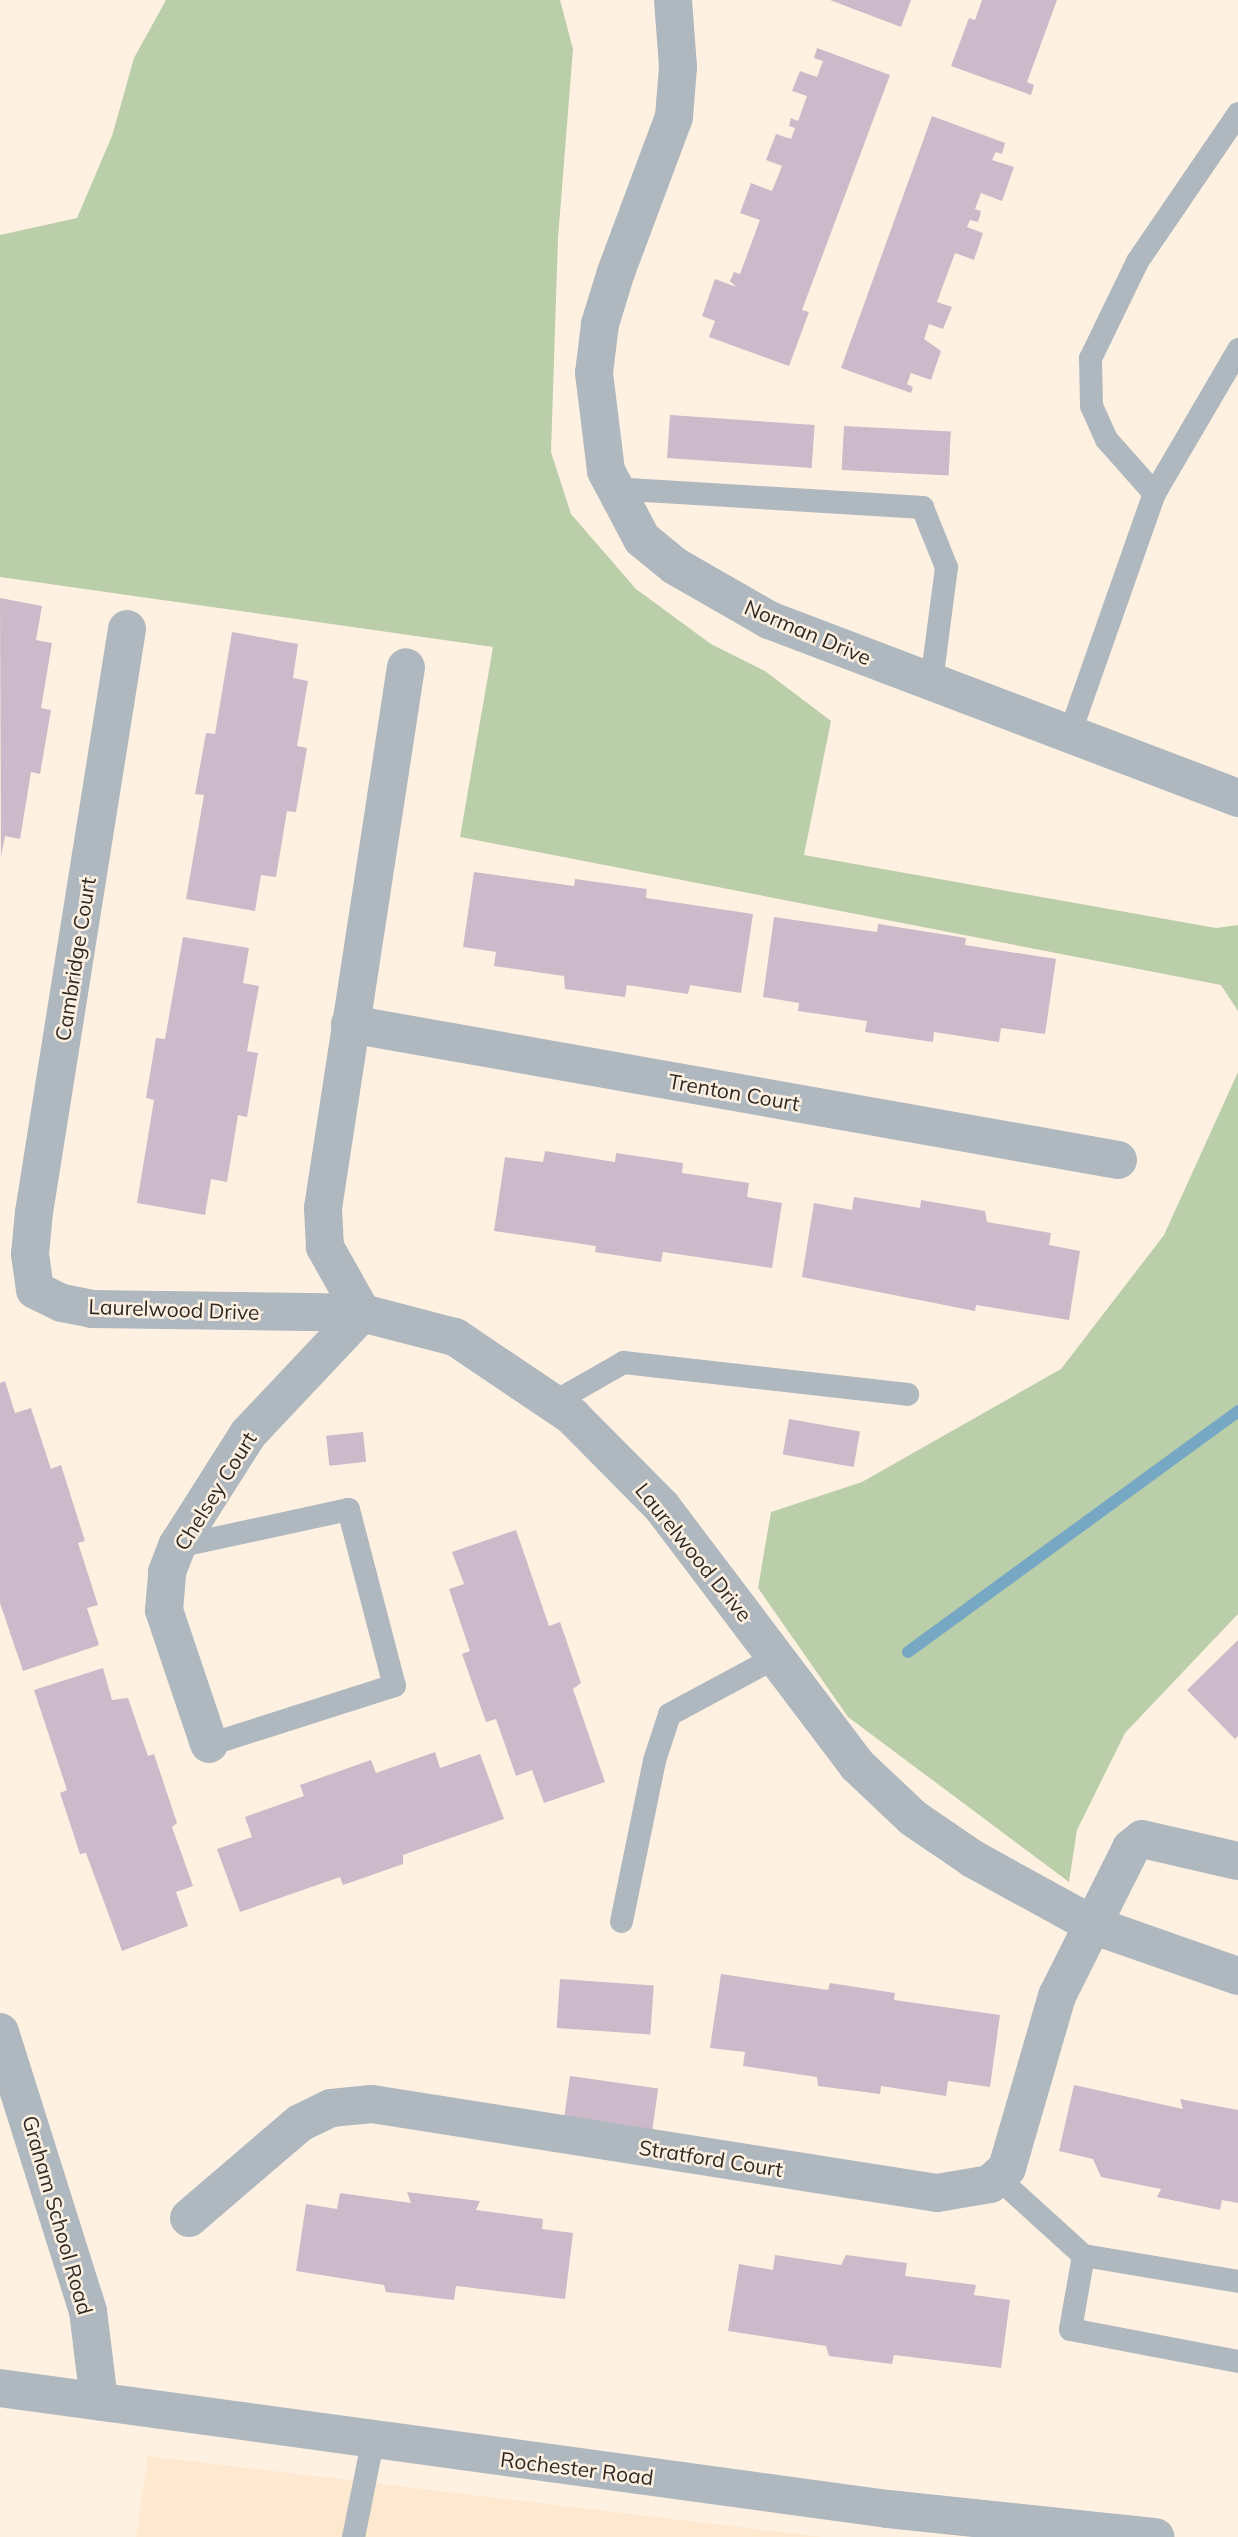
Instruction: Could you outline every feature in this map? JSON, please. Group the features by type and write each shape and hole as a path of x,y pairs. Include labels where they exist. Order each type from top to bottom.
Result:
{"street":[{"name":"Norman Drive","path":"673,0 678,67 674,117 600,324 594,373 597,425 612,488 642,539 675,566 769,620 1238,798"},
{"name":"Cambridge Court","path":"35,1290 30,1254 34,1212 127,629"},
{"path":"362,1313 325,1247 323,1208 406,667"},
{"name":"Trenton Court","path":"350,1024 1118,1160"},
{"name":"Laurelwood Drive","path":"35,1290 62,1303 92,1309 362,1313 455,1337 553,1402 662,1507 751,1620 773,1658 857,1765 913,1818 973,1859 1095,1926 1238,1976"},
{"name":"Chelsey Court","path":"209,1744 164,1610 167,1572 177,1546 248,1434 362,1313"},
{"path":"997,2178 1007,2168 1058,1996 1095,1926 1126,1858 1142,1839 1238,1861"},
{"name":"Graham School Road","path":"0,2032 88,2311 99,2401"},
{"name":"Stratford Court","path":"189,2218 300,2123 331,2108 372,2104 937,2193 965,2192 990,2185 997,2178"},
{"name":"Rochester Road","path":"0,2388 372,2442 888,2509 1156,2537"}],"lane":[{"path":"1154,493 1106,439 1091,405 1090,358 1137,261 1238,113"},
{"path":"1069,734 1154,493 1238,349"},
{"path":"612,488 922,507 946,567 931,681"},
{"path":"553,1402 623,1362 907,1394"},
{"path":"177,1546 348,1509 394,1685 209,1744"},
{"path":"621,1921 654,1760 669,1714 773,1658"},
{"path":"997,2178 1083,2255 1238,2281"},
{"path":"1083,2255 1070,2329 1238,2361"},
{"path":"352,2537 372,2442"}],"shaded area":[{"path":"148,2456 822,2537 136,2537"}],"green space":[{"path":"166,0 560,0 573,49 558,238 551,452 571,514 636,589 711,644 765,671 831,721 804,855 1216,928 1238,925 1238,1011 1221,985 460,837 493,647 0,577 0,235 77,218 112,136 134,58"},
{"path":"1238,1072 1238,1614 1125,1733 1077,1830 1069,1882 848,1717 758,1588 771,1512 862,1482 1061,1369 1164,1235"}],"building":[{"path":"830,0 911,0 901,27"},
{"path":"982,0 1057,0 1027,82 1034,85 1031,95 951,66 969,18 975,20"},
{"path":"817,48 890,75 802,310 809,312 789,366 709,337 715,321 702,316 715,279 736,287 730,281 734,272 740,274 760,220 740,213 751,183 772,191 782,166 766,160 776,134 791,139 795,128 789,126 791,118 798,121 807,96 792,91 800,71 817,77 823,61 814,58"},
{"path":"932,116 1005,143 1002,154 996,152 992,160 1014,167 1002,201 981,193 975,209 981,211 978,222 970,220 967,227 983,233 974,260 955,253 937,302 952,307 943,329 929,324 924,339 941,351 931,380 911,373 907,384 913,387 911,393 841,368"},
{"path":"670,415 815,425 812,468 667,458"},
{"path":"844,426 951,432 949,476 842,470"},
{"path":"0,598 42,606 36,640 52,643 41,708 51,710 40,774 31,772 20,839 5,836 1,857"},
{"path":"232,632 298,644 293,678 308,681 297,746 307,748 296,812 287,811 276,877 261,875 255,911 186,899 204,795 195,794 206,733 215,734"},
{"path":"474,872 574,886 575,879 647,889 646,898 753,914 741,993 690,985 688,994 627,985 625,997 565,989 564,976 494,966 496,952 463,947"},
{"path":"774,917 877,932 878,924 966,938 965,945 1056,959 1045,1034 1001,1028 999,1042 934,1032 933,1042 865,1032 867,1021 798,1011 799,1003 763,997"},
{"path":"183,937 249,948 243,983 259,986 247,1051 258,1053 247,1117 238,1115 227,1182 211,1179 205,1215 137,1203 154,1100 146,1098 156,1038 165,1039"},
{"path":"545,1151 615,1162 616,1153 683,1163 682,1173 749,1183 747,1197 782,1203 772,1268 663,1252 661,1262 595,1252 596,1246 494,1231 505,1157 543,1162"},
{"path":"854,1197 920,1208 921,1200 985,1211 987,1222 1051,1233 1049,1245 1080,1251 1069,1320 976,1305 975,1311 802,1277 814,1203 852,1210"},
{"path":"5,1381 15,1413 31,1408 51,1469 61,1465 85,1541 78,1543 98,1605 87,1608 99,1645 23,1671 0,1603 0,1383"},
{"path":"789,1419 860,1432 854,1467 783,1454"},
{"path":"363,1432 366,1462 329,1466 326,1436"},
{"path":"516,1530 549,1626 560,1622 581,1683 573,1689 605,1782 544,1803 532,1770 516,1776 496,1719 486,1722 462,1654 470,1651 449,1589 464,1584 452,1552"},
{"path":"1238,1640 1238,1736 1235,1739 1187,1690"},
{"path":"103,1668 112,1700 128,1698 148,1756 154,1754 177,1823 172,1827 193,1886 176,1892 188,1926 122,1951 86,1853 80,1854 60,1793 67,1790 34,1690"},
{"path":"435,1752 440,1768 480,1754 504,1819 403,1855 403,1864 343,1885 340,1877 240,1912 217,1849 252,1837 245,1817 304,1796 300,1785 371,1760 376,1773"},
{"path":"721,1974 828,1990 830,1983 895,1993 894,2000 1000,2015 990,2087 948,2081 946,2096 881,2086 880,2094 818,2086 817,2077 743,2066 745,2052 710,2048"},
{"path":"560,1979 654,1986 650,2034 557,2028"},
{"path":"570,2076 658,2088 652,2132 564,2120"},
{"path":"1074,2085 1183,2109 1180,2099 1238,2110 1238,2203 1222,2200 1220,2210 1157,2197 1161,2189 1101,2177 1093,2159 1059,2151"},
{"path":"407,2192 480,2201 476,2210 543,2219 542,2229 573,2233 565,2299 456,2286 454,2300 386,2292 384,2285 296,2271 306,2204 337,2209 340,2193 411,2203"},
{"path":"775,2255 841,2265 846,2255 907,2263 905,2276 976,2285 974,2295 1010,2300 1001,2368 894,2355 892,2364 829,2356 826,2346 728,2331 739,2264 773,2270"}],"waterway":[{"path":"908,1652 1238,1411"}]}
